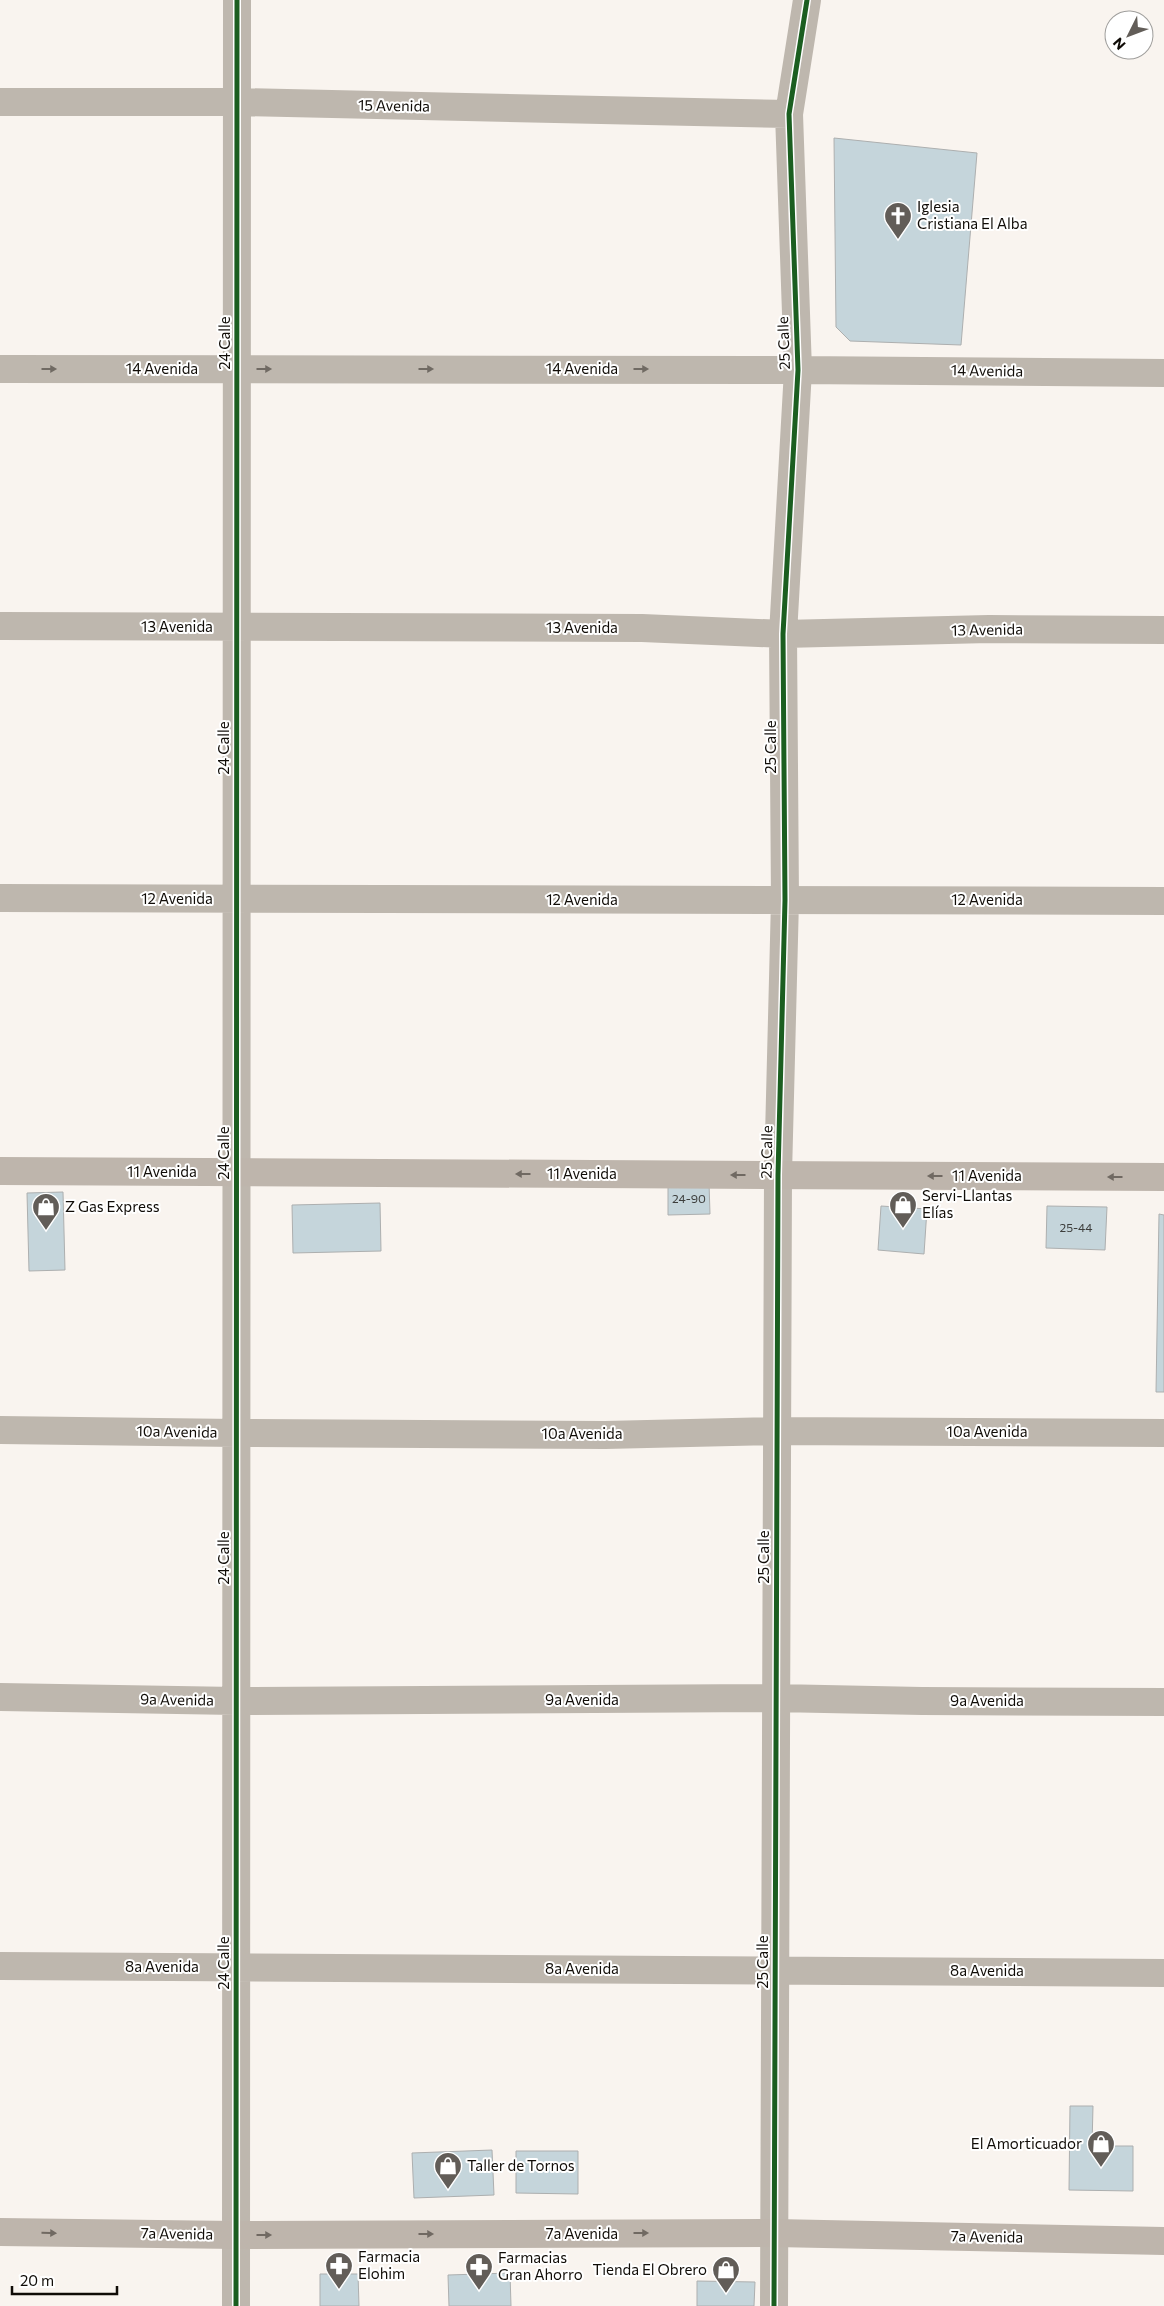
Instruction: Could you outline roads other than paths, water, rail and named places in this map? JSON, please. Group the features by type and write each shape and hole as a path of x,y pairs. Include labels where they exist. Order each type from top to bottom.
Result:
{"main road":[{"name":"11 Avenida","path":"0,1171 1164,1177"},
{"name":"7a Avenida","path":"0,2232 236,2235 774,2233 1164,2241"}],"street":[{"name":"24 Calle","path":"236,2306 237,0"},
{"name":"25 Calle","path":"774,2306 778,1175 785,900 783,634 798,370 788,114 807,0"},
{"name":"15 Avenida","path":"0,102 237,102 788,114"},
{"name":"14 Avenida","path":"0,369 798,370 1164,373"},
{"name":"13 Avenida","path":"0,626 642,628 783,634 989,629 1164,630"},
{"name":"12 Avenida","path":"0,898 1164,901"},
{"name":"10a Avenida","path":"0,1430 605,1435 777,1431 1164,1433"},
{"name":"9a Avenida","path":"0,1697 236,1701 776,1698 1164,1702"},
{"name":"8a Avenida","path":"0,1966 1164,1972"}],"place":[{"name":"Iglesia Cristiana El Alba","path":"898,240"},
{"name":"Servi-Llantas Elías","path":"903,1229"},
{"name":"Z Gas Express","path":"46,1231"},
{"name":"El Amorticuador","path":"1101,2168"},
{"name":"Taller de Tornos","path":"448,2190"},
{"name":"Farmacia Elohim","path":"339,2290"},
{"name":"Farmacias Gran Ahorro","path":"479,2291"},
{"name":"Tienda El Obrero","path":"726,2294"}]}
